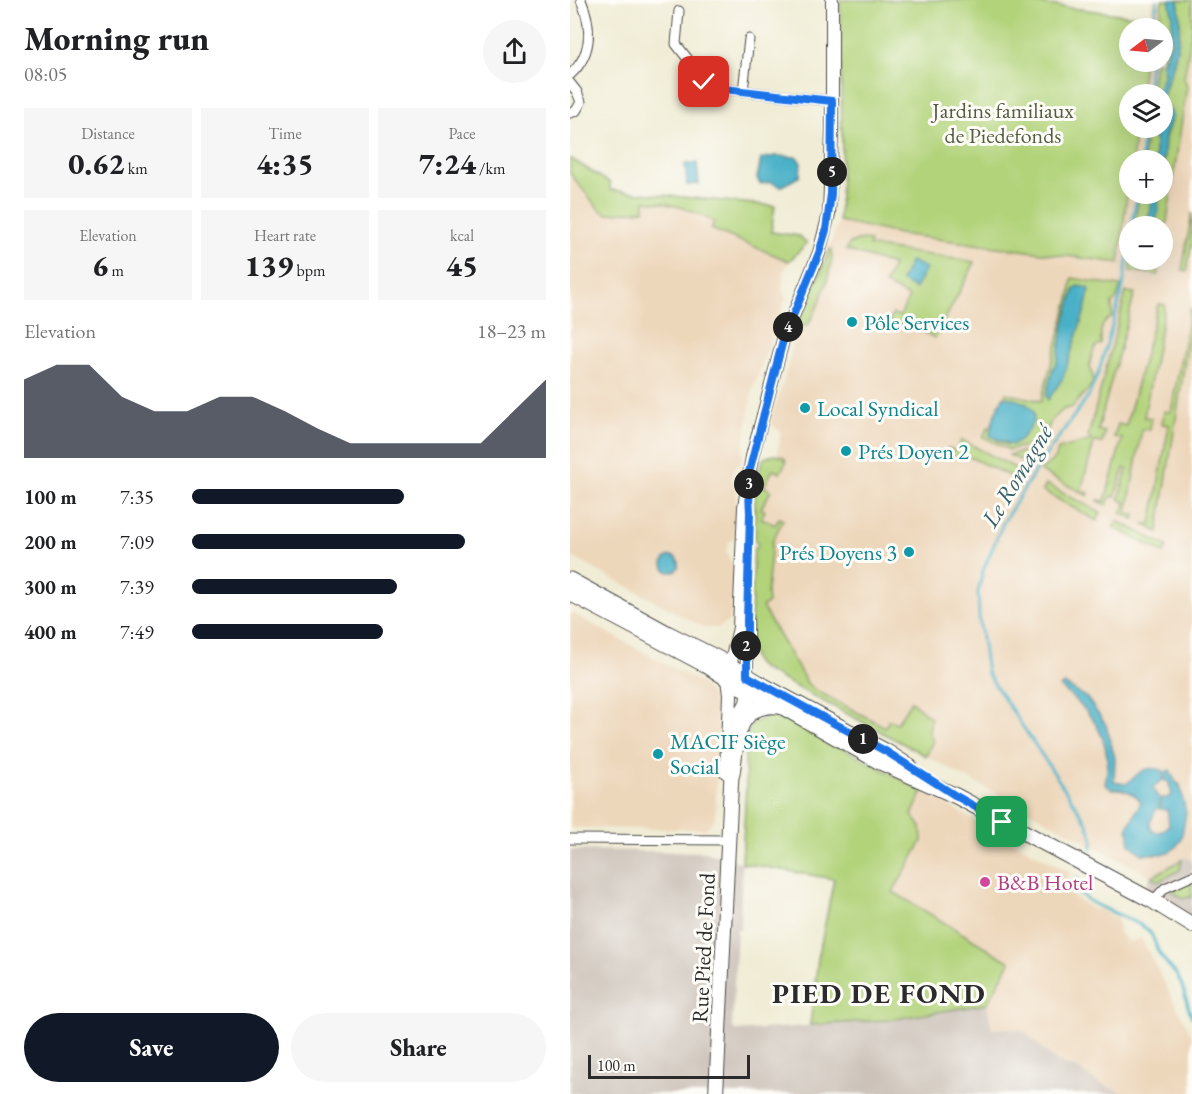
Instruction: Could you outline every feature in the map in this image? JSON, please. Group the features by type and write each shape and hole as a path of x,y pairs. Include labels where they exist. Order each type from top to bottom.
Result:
{"main road":[{"path":"570,580 748,683 887,752 956,796"},
{"path":"570,593 706,665 729,672"},
{"path":"729,672 727,775 730,816"},
{"path":"748,683 781,706 880,762 956,796 1153,901 1192,925"},
{"path":"730,816 733,729 747,703 748,683"},
{"path":"732,774 739,728 743,720 755,709 770,705 781,706"},
{"name":"Rue Pied de Fond","path":"716,1094 730,816"},
{"path":"1153,901 1192,915"}],"street":[{"path":"570,75 581,61 589,40 589,23 581,0"},
{"path":"729,672 739,628 744,507 748,476 778,355 826,230 831,194 832,0"},
{"path":"679,11 676,44 704,82 715,88 832,101"},
{"path":"742,91 749,39"},
{"path":"570,83 581,102 576,111 570,113"},
{"path":"748,476 750,513 748,683"},
{"path":"570,839 729,840"},
{"path":"1153,901 1165,888 1191,876"}],"shaded area":[{"path":"1152,0 1192,0 1192,860 1184,858 1150,876 763,669 756,664 750,644 754,547 757,548 758,542 755,542 755,509 760,467 767,456 777,456 781,432 770,423 788,366 796,329 839,221 899,234 1119,263 1119,270 1173,270 1173,216 1124,216 1126,204 1173,204 1173,150 1133,150 1135,138 1173,138 1173,84 1141,84 1143,72 1173,72 1173,18 1149,18"},
{"path":"570,158 610,183 610,190 775,206 771,232 799,236 807,243 792,257 783,272 782,288 786,299 752,391 741,463 734,467 731,479 736,490 734,539 729,542 726,552 733,566 731,614 729,620 719,628 705,628 570,556"},
{"path":"570,612 700,683 707,690 720,711 715,819 705,829 570,828"},
{"path":"923,791 1070,872 1065,885 1067,892 1093,909 1099,909 1117,919 1120,934 1129,942 1141,938 1192,1036 1192,1094 1125,1094 1095,1081 1080,1070 1057,1062 1024,1031 1007,1028 992,1029 987,1004 1010,962 893,892 922,841 921,827 912,815"},
{"path":"570,850 705,852 742,863 740,929 737,929 732,1027 736,1031 888,1020 987,1004 992,1029 1007,1028 1024,1031 1057,1062 1080,1070 1095,1081 1125,1094 570,1094"},
{"path":"1184,857 1192,860 1192,922 1144,896 1150,876"}],"green space":[{"name":"Jardins familiaux de Piedefonds","path":"840,0 1010,0 1149,18 1119,18 1119,72 1143,72 1141,84 1119,84 1119,138 1135,138 1133,150 1119,150 1119,204 1126,204 1124,216 1119,216 1119,263 899,234 839,221 842,151"},
{"path":"1162,0 1169,0 1172,18 1160,18"},
{"path":"1178,0 1192,0 1192,29 1184,79 1187,85 1173,181 1173,150 1164,150 1165,138 1173,138 1173,84 1167,84 1171,72 1173,72 1180,17"},
{"path":"1154,72 1164,72 1160,84 1152,84"},
{"path":"1146,138 1155,138 1155,150 1144,150"},
{"path":"570,158 610,183 610,190 775,206 771,232 799,236 807,243 789,261 711,229 714,222 672,205 645,201 644,210 606,214 599,209 570,174"},
{"path":"1138,204 1151,204 1149,216 1136,216"},
{"path":"1158,204 1170,204 1168,216 1157,216"},
{"path":"1192,213 1192,243 1187,271 1182,270"},
{"path":"870,241 869,246 975,262 935,338 903,322 900,326 889,321 893,314 900,316 909,297 885,284 893,265 846,250 850,243"},
{"path":"830,249 832,258 824,289 812,319 807,326 803,324 800,332 796,329"},
{"path":"1130,270 1159,270 1158,275"},
{"path":"1072,278 1121,286 1116,300 1112,303 1112,317 1105,322 1102,329 1101,344 1096,346 1091,358 1093,382 1073,407 1064,409 1052,420 1043,439 1009,450 983,437 988,427 991,428 990,433 998,441 1008,445 1034,420 1008,397 1003,398 1006,393 1041,401 1070,295"},
{"path":"1126,292 1135,293 1098,430 1105,432 1102,443 1094,442 1081,491 1089,493 1088,496 1040,471 1056,457 1058,449 1092,440 1088,437"},
{"path":"1158,304 1165,305 1144,417 1151,418 1150,430 1142,429 1127,513 1135,514 1134,519 1121,513 1126,503 1119,499 1127,469 1124,468 1115,497 1111,496 1107,505 1097,500 1105,501 1122,439 1114,437 1118,424 1126,426"},
{"path":"1190,309 1192,309 1192,317 1158,532 1143,524 1151,524 1169,425 1162,424 1164,411 1171,412"},
{"path":"962,440 1025,473 1020,481 963,454 956,458 949,455 948,448 956,451"},
{"path":"1031,450 1032,466 1009,455"},
{"path":"773,455 784,457 786,462 780,473 773,470 764,486 771,491 761,508 765,511 761,518 775,525 779,518 783,520 772,542 768,603 762,607 807,683 815,690 885,727 889,720 897,723 911,701 931,718 929,731 933,741 926,756 757,664 750,644 754,547 757,548 758,542 755,542 756,488 764,458"},
{"path":"1046,484 1101,513 1097,521 1043,491"},
{"path":"1117,521 1167,546 1164,553 1113,527"},
{"path":"771,715 790,720 923,791 912,815 921,827 922,841 893,892 1010,962 987,1004 888,1020 810,1025 818,959 834,879 742,863 746,786 745,751 748,730 753,723"},
{"path":"1182,860 1180,870 1159,881 1152,877"},
{"path":"1186,882 1192,882 1192,898 1184,899 1171,891"}],"water":[{"path":"1169,0 1178,0 1180,26 1173,63 1173,18"},
{"path":"1170,72 1166,84 1160,84 1164,73"},
{"path":"1155,138 1165,138 1164,150 1155,150"},
{"path":"775,156 797,157 801,163 800,176 781,187 771,182 760,184 757,178 761,159"},
{"path":"697,163 699,184 687,185 685,164"},
{"path":"1151,204 1158,204 1157,216 1149,216"},
{"path":"911,261 926,268 915,289 901,281"},
{"path":"1078,286 1088,288 1085,310 1063,378 1048,400 1046,396 1053,368 1057,362 1064,324 1075,288"},
{"path":"1008,397 1028,405 1034,417 1029,429 1012,445 990,436 998,406 1003,398"},
{"path":"671,556 677,558 679,564 677,570 671,572 665,570 663,564 665,558"},
{"path":"1064,684 1087,698 1106,725 1115,758 1114,782 1126,784 1147,769 1164,771 1163,780 1153,789 1159,799 1159,809 1156,809 1150,823 1152,831 1162,831 1169,824 1167,810 1161,809 1161,798 1168,798 1172,794 1168,781 1165,781 1166,772 1170,770 1175,781 1180,785 1186,813 1181,840 1166,854 1142,854 1130,844 1128,827 1141,802 1128,792 1111,789 1105,784 1107,754 1104,741 1091,717 1060,687"}],"waterway":[{"name":"Le Romagné","path":"1154,18 1157,0"},
{"name":"Le Romagné","path":"1148,84 1149,72"},
{"name":"Le Romagné","path":"1142,150 1143,138"},
{"name":"Le Romagné","path":"1134,216 1135,204"},
{"name":"Le Romagné","path":"1091,849 1093,839 1086,821 987,673 978,592 983,571 1003,523 1038,466 1089,395 1099,371 1126,270"},
{"name":"Le Romagné","path":"1077,878 1076,887 1089,900 1150,932 1160,955 1180,982 1192,1017"}],"place":[{"name":"Pôle Services","path":"852,322"},
{"name":"Local Syndical","path":"805,408"},
{"name":"Prés Doyen 2","path":"846,451"},
{"name":"Prés Doyens 3","path":"909,552"},
{"name":"MACIF Siège Social","path":"658,754"},
{"name":"B&B Hotel","path":"985,882"}],"district":[{"name":"PIED DE FOND","path":"879,993"}],"route":[{"path":"704,82 715,88 832,101 831,194 826,230 819,253 783,340 748,476 750,513 747,676 887,752 1002,822"}]}
